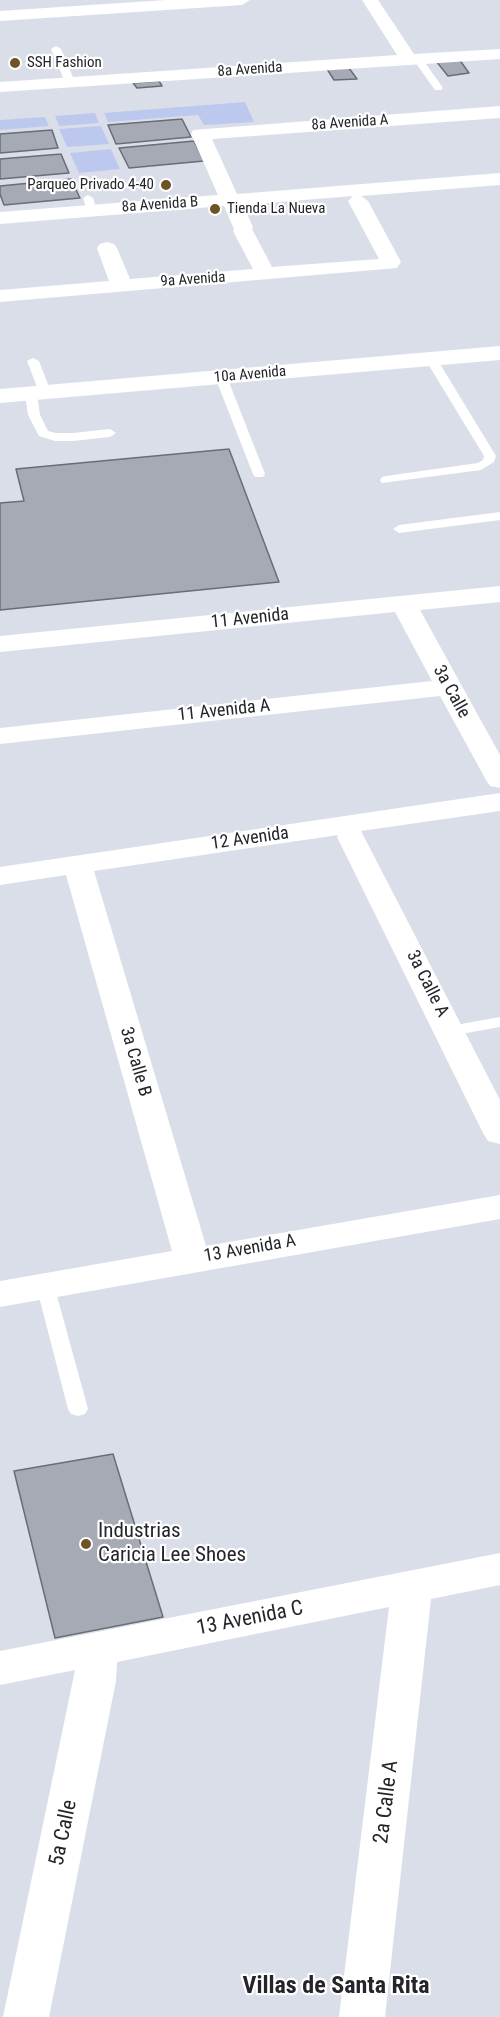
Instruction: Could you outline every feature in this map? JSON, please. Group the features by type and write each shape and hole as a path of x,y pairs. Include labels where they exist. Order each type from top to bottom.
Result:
{"street":[{"path":"0,16 242,0"},
{"path":"370,0 413,60"},
{"name":"8a Avenida","path":"0,87 500,54"},
{"name":"8a Avenida A","path":"230,200 200,134 325,134 442,124 500,112"},
{"name":"8a Avenida B","path":"0,218 90,204 230,200 476,185 500,179"},
{"path":"230,200 266,275"},
{"name":"9a Avenida","path":"0,296 386,265 392,262 358,201"},
{"path":"107,248 122,286"},
{"name":"10a Avenida","path":"0,396 500,353"},
{"name":"11 Avenida","path":"0,644 500,594"},
{"name":"3a Calle","path":"403,603 500,780"},
{"name":"11 Avenida A","path":"0,736 449,687"},
{"name":"12 Avenida","path":"0,876 500,802"},
{"name":"3a Calle A","path":"351,837 500,1133"},
{"name":"3a Calle B","path":"78,864 192,1259"},
{"name":"13 Avenida A","path":"0,1293 500,1207"},
{"name":"13 Avenida C","path":"0,1668 500,1569"},
{"name":"2a Calle A","path":"362,2017 412,1586"},
{"name":"5a Calle","path":"26,2017 95,1681 98,1649"}],"lane":[{"path":"57,49 70,82"},
{"path":"413,60 438,88"},
{"path":"386,480 480,466 488,462 490,456 431,359"},
{"path":"33,361 38,393 34,415 43,433 55,437 110,433"},
{"path":"221,377 259,474"},
{"path":"399,529 500,516"},
{"path":"450,1031 500,1022"},
{"path":"45,1285 78,1409"}],"shaded area":[{"path":"245,102 254,122 204,125 198,115 108,122 104,113"},
{"path":"95,113 99,123 59,126 55,116"},
{"path":"45,117 49,126 0,130 0,120"},
{"path":"101,126 109,144 67,147 59,129"},
{"path":"111,149 120,169 79,173 70,153"}],"building":[{"path":"459,59 469,73 448,76 436,61"},
{"path":"349,68 357,79 334,80 327,69"},
{"path":"159,81 162,86 137,88 133,83"},
{"path":"182,119 191,137 116,144 108,125"},
{"path":"52,130 58,148 0,153 0,134"},
{"path":"194,141 204,161 129,168 119,148"},
{"path":"61,154 69,173 0,179 0,159"},
{"path":"71,179 80,198 4,205 0,194 0,186"},
{"path":"229,449 279,582 0,610 0,503 24,501 16,469"},
{"name":"Industrias Caricia Lee Shoes","path":"113,1454 163,1617 55,1638 14,1471"}],"place":[{"name":"SSH Fashion","path":"15,63"},
{"name":"Parqueo Privado 4-40","path":"166,185"},
{"name":"Tienda La Nueva","path":"215,209"},
{"name":"Industrias Caricia Lee Shoes","path":"86,1544"}],"district":[{"name":"Villas de Santa Rita","path":"336,1987"}]}
